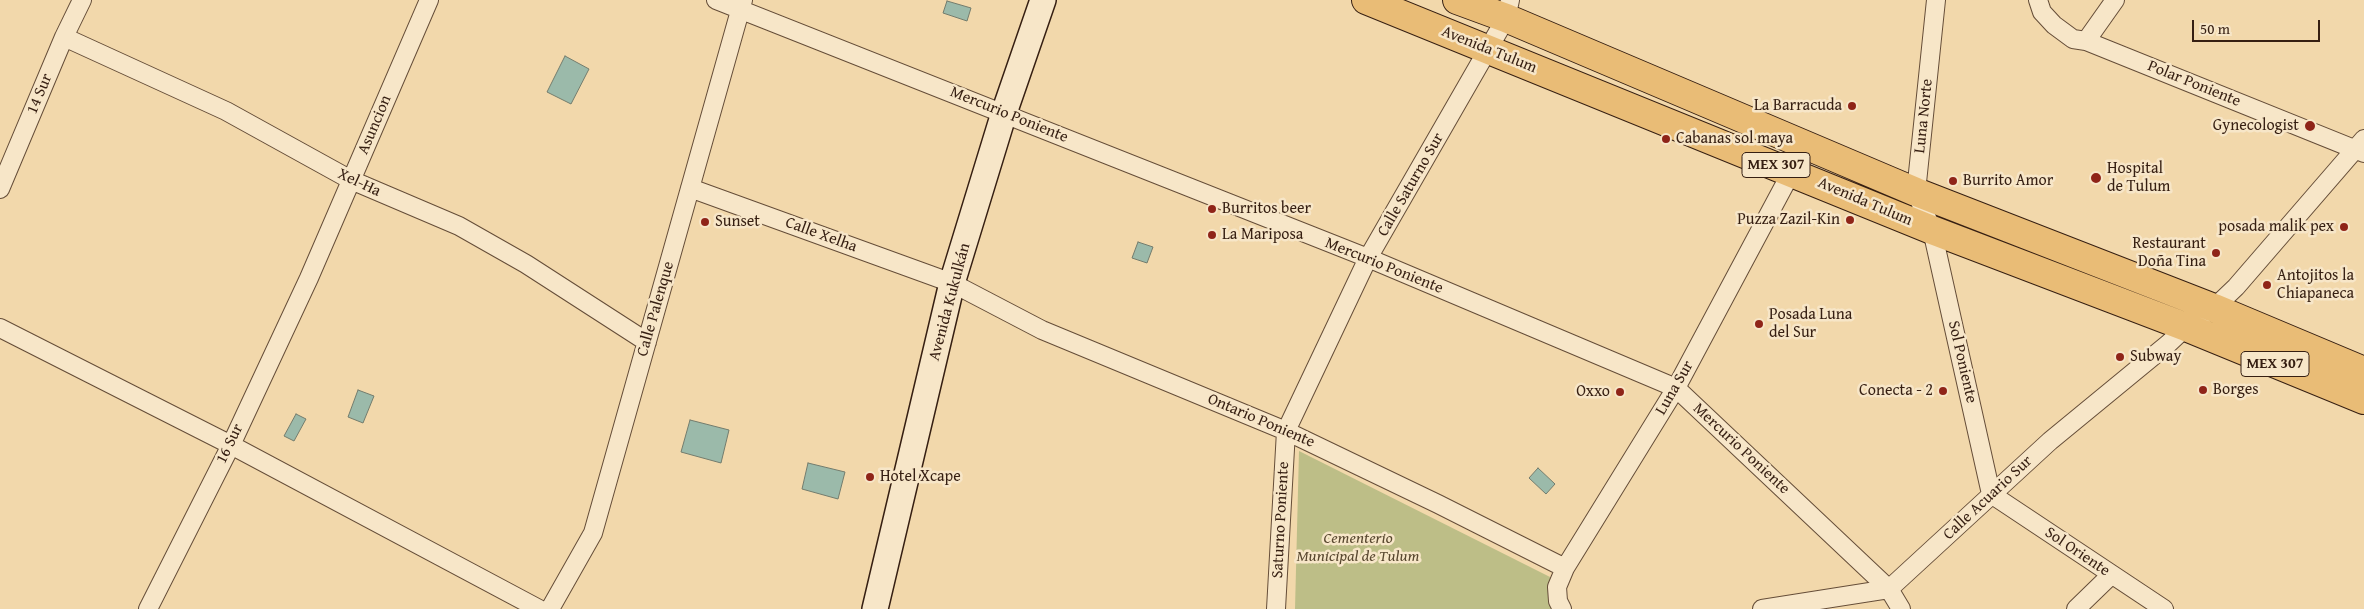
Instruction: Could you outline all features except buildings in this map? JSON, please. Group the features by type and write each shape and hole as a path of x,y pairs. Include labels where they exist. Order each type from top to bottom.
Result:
{"main road":[{"name":"Avenida Tulum","path":"1366,0 1792,171 1932,230 2186,327 2364,400"},
{"name":"Avenida Tulum","path":"1456,0 1508,9 1916,192 2214,308 2364,371"}],"street":[{"name":"14 Sur","path":"0,189 64,37 82,0"},
{"name":"Asuncion","path":"309,278 429,0"},
{"name":"Mercurio Poniente","path":"716,0 742,5 1004,113 1368,258 1676,388 1889,589 1901,609"},
{"name":"Avenida Kukulkán","path":"875,609 952,283 1004,113 1043,0"},
{"name":"Luna Norte","path":"1932,230 1916,192 1936,0"},
{"name":"Polar Poniente","path":"2038,0 2042,12 2054,25 2073,39 2086,41 2361,147"},
{"path":"2086,41 2115,0"},
{"name":"Calle Palenque","path":"550,609 593,533 742,5"},
{"name":"Calle Saturno Sur","path":"1286,431 1368,258 1488,49 1508,9"},
{"name":"Xel-Ha","path":"64,37 226,111 351,180 459,226 494,245 647,342"},
{"name":"Calle Acuario Sur","path":"1889,589 2050,441 2186,327 2214,308 2236,287 2361,147"},
{"name":"Luna Sur","path":"1560,605 1558,586 1566,568 1676,388 1792,171"},
{"name":"Calle Xelha","path":"690,188 952,283"},
{"name":"Sol Poniente","path":"1932,230 1992,494"},
{"name":"16 Sur","path":"148,609 231,445 309,278"},
{"name":"Ontario Poniente","path":"952,283 1042,330 1286,431 1566,568"},
{"path":"0,328 231,445 539,609"},
{"name":"Saturno Poniente","path":"1276,609 1286,431"},
{"name":"Sol Oriente","path":"1992,494 2164,609"},
{"path":"2076,609 2111,575"},
{"path":"1762,609 1889,589"}],"green space":[{"name":"Cementerio Municipal de Tulum","path":"1299,451 1554,579 1554,609 1295,609"}],"shaded area":[{"path":"947,1 971,8 967,21 943,13"},
{"path":"565,56 589,69 571,104 547,92"},
{"path":"1138,242 1153,247 1147,263 1132,258"},
{"path":"358,390 374,396 363,423 348,417"},
{"path":"296,414 306,419 294,441 284,436"},
{"path":"690,420 729,430 721,463 681,452"},
{"path":"808,463 845,472 838,499 802,489"},
{"path":"1538,468 1555,484 1546,494 1529,478"}],"place":[{"name":"La Barracuda","path":"1852,106"},
{"name":"Gynecologist","path":"2310,126"},
{"name":"Cabanas sol maya","path":"1666,139"},
{"name":"Hospital de Tulum","path":"2096,178"},
{"name":"Burrito Amor","path":"1953,181"},
{"name":"Burritos beer","path":"1212,209"},
{"name":"Puzza Zazil-Kin","path":"1850,220"},
{"name":"Sunset","path":"705,222"},
{"name":"posada malik pex","path":"2344,227"},
{"name":"La Mariposa","path":"1212,235"},
{"name":"Restaurant Doña Tina","path":"2216,253"},
{"name":"Antojitos la Chiapaneca","path":"2267,285"},
{"name":"Posada Luna del Sur","path":"1759,324"},
{"name":"Subway","path":"2120,357"},
{"name":"Borges","path":"2203,390"},
{"name":"Conecta - 2","path":"1943,391"},
{"name":"Oxxo","path":"1620,392"},
{"name":"Hotel Xcape","path":"870,477"}]}
